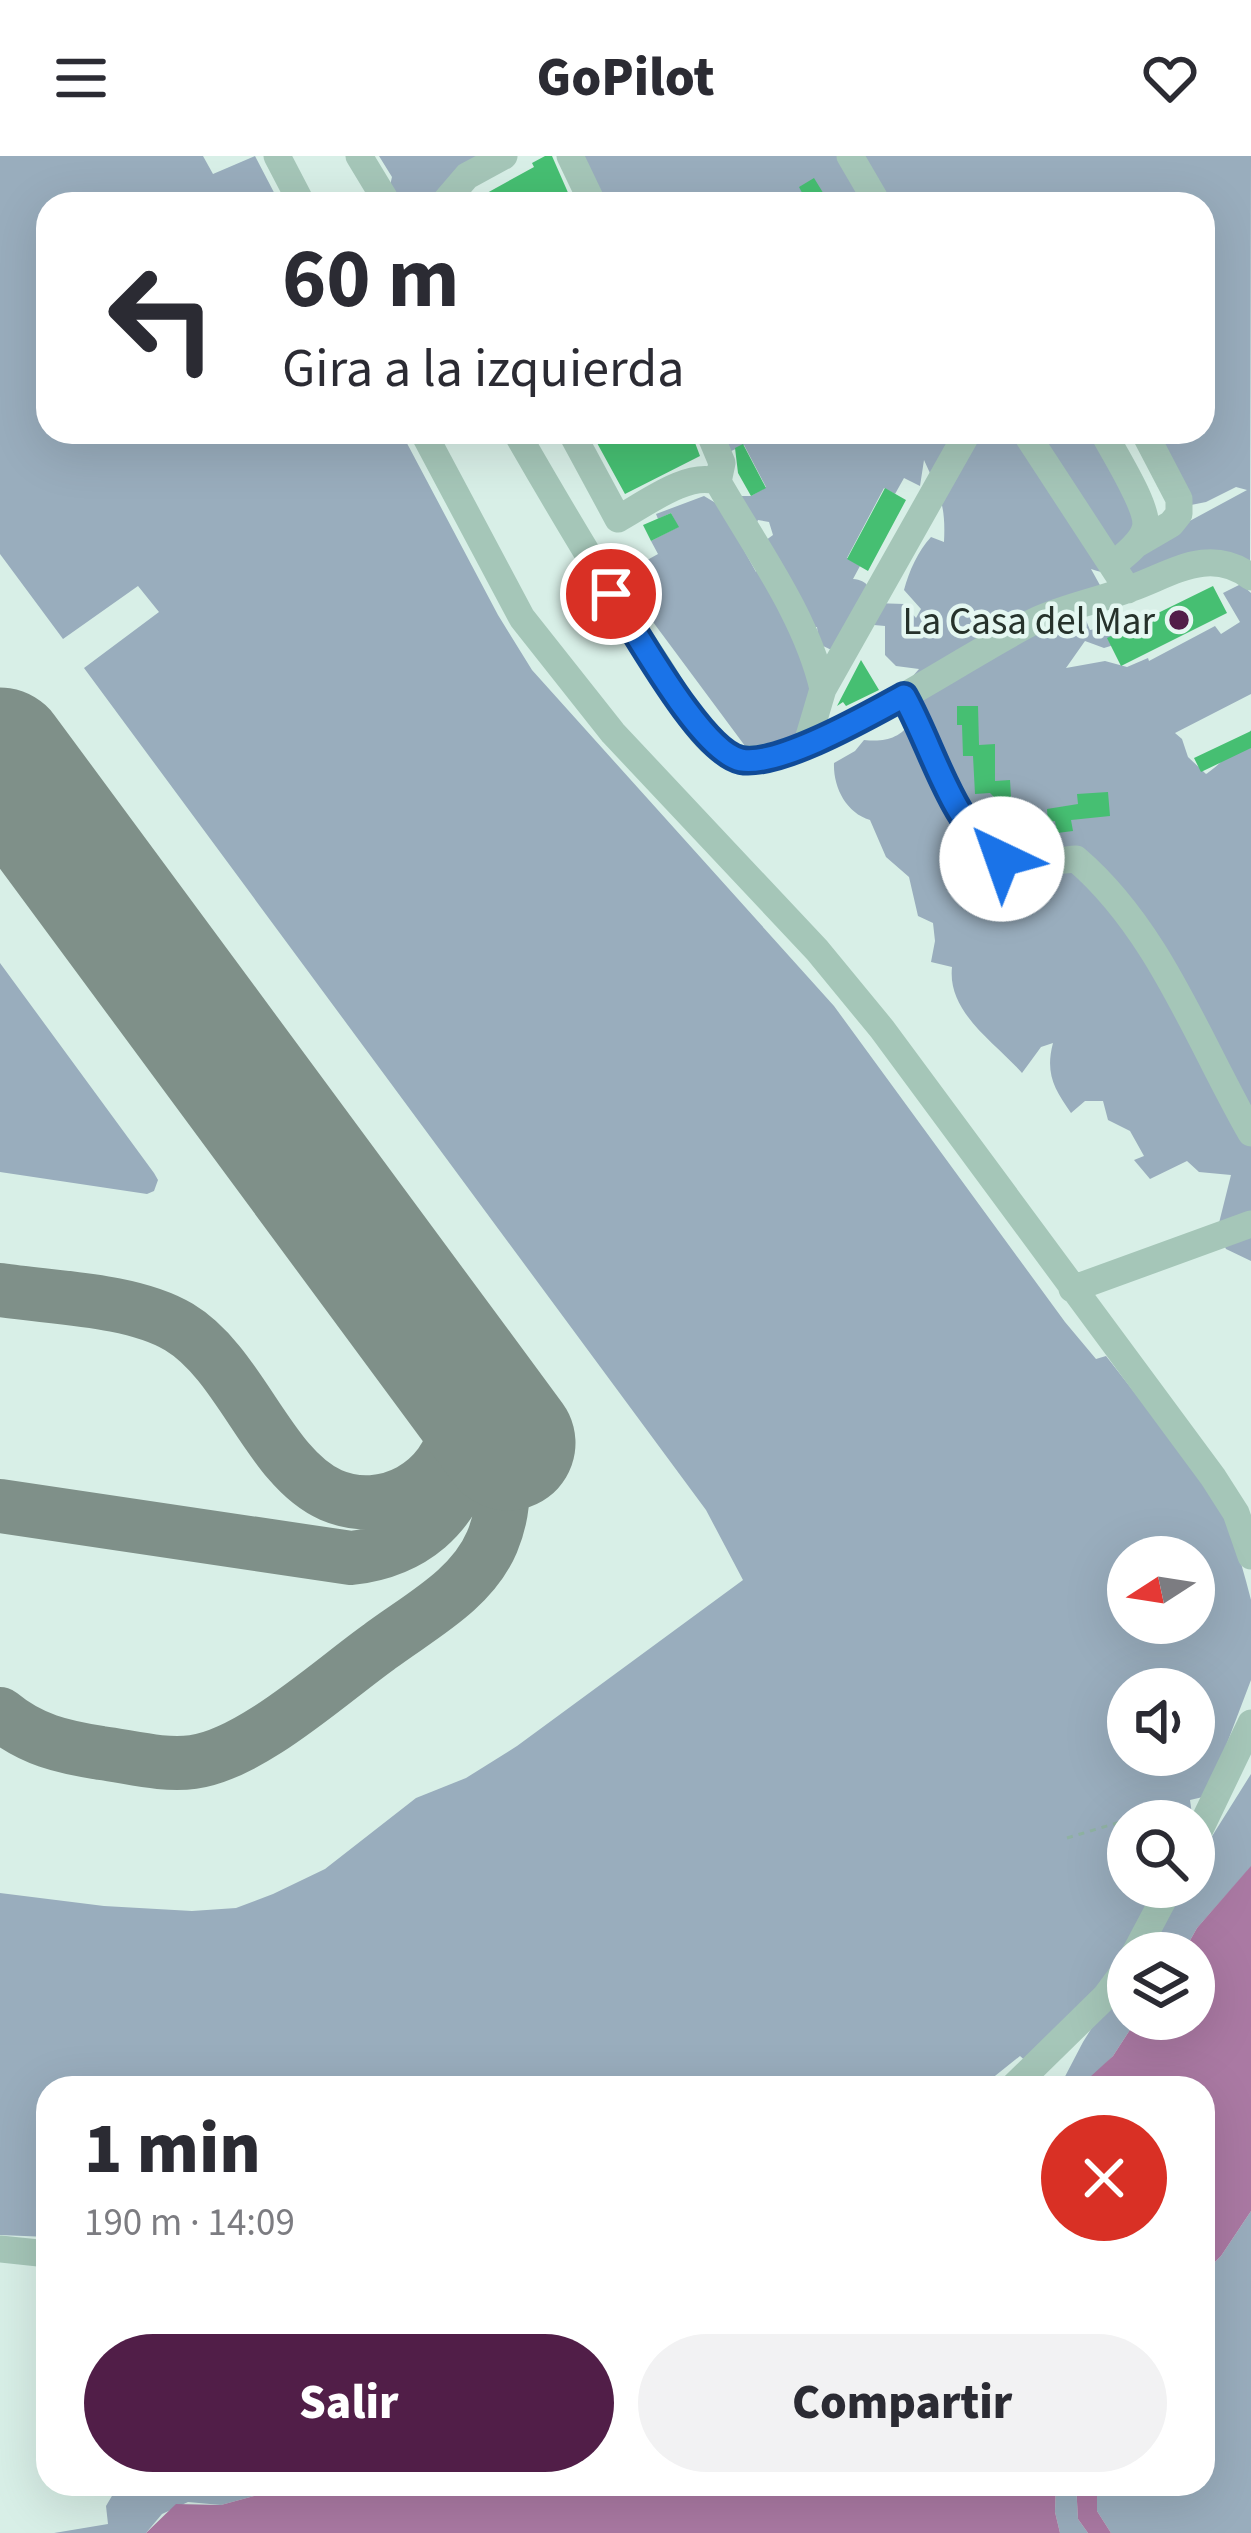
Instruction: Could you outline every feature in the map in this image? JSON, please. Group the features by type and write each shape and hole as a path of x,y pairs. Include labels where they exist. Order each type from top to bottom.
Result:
{"lane":[{"path":"277,156 296,192"},
{"path":"359,156 381,192"},
{"path":"453,192 467,176 504,156"},
{"path":"570,156 586,192"},
{"path":"850,156 871,192"},
{"path":"429,444 522,618 613,733 817,950 882,1028 1213,1477 1235,1513 1251,1556"},
{"path":"524,444 588,559 704,735 739,760 777,757 904,696 1035,620 1128,590 1194,562 1211,561 1251,577"},
{"path":"578,444 619,519 692,481 708,478 718,482 795,618 817,663 823,689"},
{"path":"714,444 722,463 718,482"},
{"path":"807,743 823,689 961,444"},
{"path":"1032,444 1128,590"},
{"path":"1109,444 1144,512 1146,528 1135,545"},
{"path":"1113,566 1180,514 1179,499 1150,444"},
{"path":"904,696 956,805 983,846 1002,859 1076,859 1091,872 1186,1006 1251,1132"},
{"path":"1072,1289 1251,1224"},
{"path":"1215,1802 1251,1723"},
{"path":"1024,2076 1107,1994"},
{"path":"0,2249 36,2253"}],"path":[{"path":"1067,1838 1107,1826"}],"shaded area":[{"path":"0,156 203,156 213,174 255,156 274,192 36,192 36,444 407,444 532,670 834,1006 1065,1322 1096,1359 1106,1356 1210,1489 1231,1528 1251,1600 1251,1680 1215,1775 1215,1668 1107,1668 1107,1776 1215,1776 1207,1796 1190,1800 1107,1800 1107,1908 1149,1908 1134,1932 1107,1932 1107,1975 1029,2064 1020,2056 995,2076 36,2076 36,2236 0,2235 0,1893 192,1911 236,1908 273,1894 325,1869 416,1798 466,1778 517,1746 743,1580 706,1510 84,668 159,612 138,586 63,639 0,554"},
{"path":"379,156 489,156 449,192 388,192 392,177"},
{"path":"582,156 845,156 867,192 587,192"},
{"path":"859,156 1251,156 1250,564 1149,576 1091,569 1101,587 1083,613 1090,630 1107,627 1118,634 1117,644 1104,648 1085,641 1066,668 1105,661 1127,667 1149,661 1215,626 1221,634 1240,622 1223,593 1241,584 1251,593 1251,694 1175,733 1188,757 1206,774 1251,730 1251,1261 1226,1249 1217,1231 1231,1175 1199,1172 1187,1161 1150,1179 1134,1160 1144,1156 1130,1131 1108,1120 1103,1101 1085,1101 1071,1113 1053,1080 1053,1043 1041,1047 1022,1073 965,1013 957,999 952,967 931,962 933,923 918,916 909,877 886,857 870,820 848,805 834,772 834,763 864,740 891,738 913,721 905,685 919,669 896,666 885,655 885,626 874,625 846,657 819,644 817,627 805,628 809,689 797,734 787,742 748,750 610,564 632,551 640,564 658,554 651,541 678,527 671,513 658,519 656,514 704,496 719,505 756,572 762,543 773,535 769,522 758,520 752,533 741,496 766,487 744,445 727,453 722,444 1101,444 1140,520 1173,530 1247,490 1236,487 1191,505 1158,444 1215,444 1215,192 881,192","holes":["924,460 937,490 944,542 931,537 904,590 921,609 916,618 904,604 874,603 868,586 853,579 860,566 847,558 884,488 895,494 904,478 920,486"]},
{"path":"0,963 154,1173 158,1180 154,1191 147,1194 0,1172"},
{"path":"1251,1774 1251,1867 1215,1908 1215,1831"},
{"path":"1251,1866 1251,2211 1215,2262 1215,2076 1091,2076 1123,2040 1215,2040 1215,1932 1195,1932"},
{"path":"1167,1908 1215,1908 1195,1932 1152,1932"},
{"path":"1107,2004 1107,2040 1123,2040 1094,2076 1065,2076"},
{"path":"1251,2211 1251,2533 1111,2533 1097,2511 1097,2496 1215,2496 1215,2262"},
{"path":"112,2496 254,2496 221,2505 188,2502 162,2514 146,2533 54,2533 108,2524 106,2506"},
{"path":"254,2496 1056,2496 1060,2533 146,2533 176,2504 221,2505"},
{"path":"1056,2496 1077,2496 1078,2519 1088,2533 1060,2533"},
{"path":"1077,2496 1097,2496 1097,2511 1111,2533 1088,2533 1078,2519"}],"building":[{"path":"552,156 568,192 489,192 534,167 532,163"},
{"path":"814,178 823,192 802,192 799,187"},
{"path":"598,444 696,444 700,456 625,494"},
{"path":"743,444 766,488 751,496 738,473 735,448"},
{"path":"885,488 906,500 868,571 847,559"},
{"path":"671,513 679,527 651,541 643,525"},
{"name":"La Casa del Mar","path":"1213,586 1227,613 1121,666 1107,638"},
{"path":"861,660 879,690 837,706"},
{"path":"957,706 978,706 979,745 995,744 995,781 1010,780 1012,814 1028,812 1028,833 995,829 994,797 975,794 973,756 963,756"},
{"path":"1251,731 1251,748 1201,772 1194,758"},
{"path":"1108,792 1110,816 1071,820 1073,831 1057,833 1055,821 1048,822 1047,809 1078,804 1077,794"}],"taxiway":[{"path":"0,1290 116,1305 179,1327 220,1365 290,1463 309,1482 351,1501 391,1499 410,1491 440,1464 457,1418 449,1363"},
{"path":"0,1714 61,1745 170,1763 216,1756 290,1715 443,1601 483,1559 498,1523 503,1488 492,1435 477,1401"},
{"path":"0,1506 351,1558 393,1548 428,1527 453,1496 468,1456"}],"runway":[{"path":"0,755 508,1443"}],"place":[{"name":"La Casa del Mar","path":"1179,620"}],"route":[{"path":"611,594 704,735 739,760 777,757 904,696 956,805 983,846 1002,859"}]}
